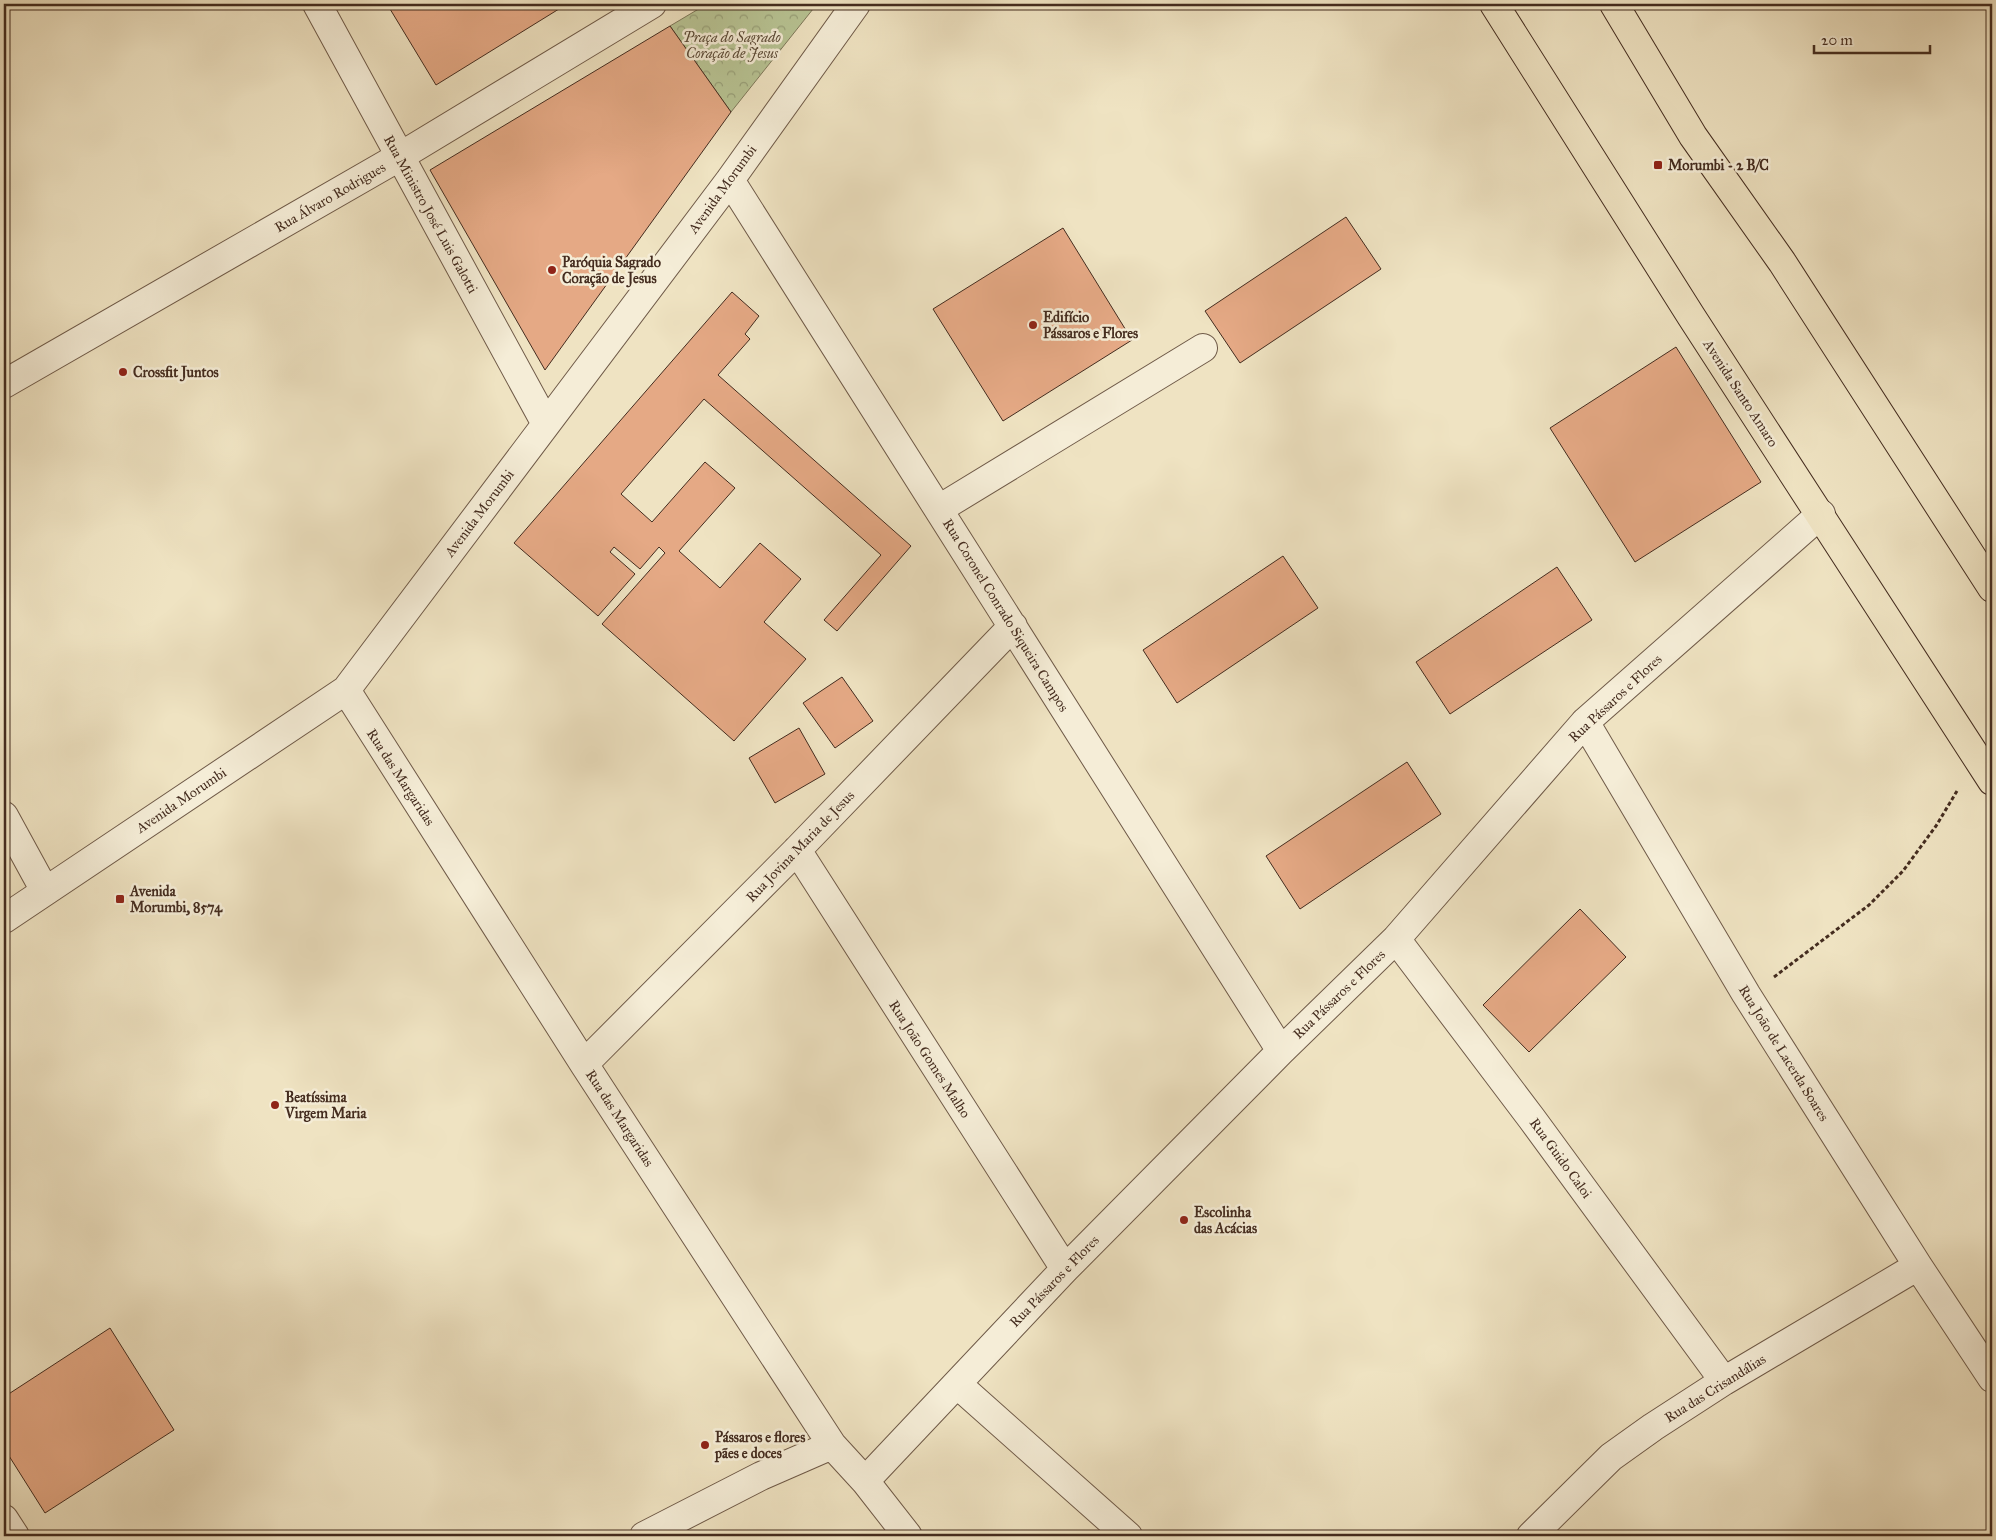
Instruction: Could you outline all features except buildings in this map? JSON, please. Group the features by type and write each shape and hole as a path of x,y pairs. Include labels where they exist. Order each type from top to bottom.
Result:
{"main road":[{"name":"Avenida Santo Amaro","path":"1494,4 1691,316 1821,514 1992,781"},
{"path":"1614,4 1693,136 1787,270 1992,588"}],"street":[{"name":"Rua Ministro José Luis Galotti","path":"317,4 546,424"},
{"name":"Rua Álvaro Rodrigues","path":"4,384 399,157 652,4"},
{"name":"Avenida Morumbi","path":"4,919 346,690 730,180 856,4"},
{"name":"Rua Coronel Conrado Siqueira Campos","path":"730,180 1281,1050"},
{"path":"939,508 1203,348"},
{"name":"Rua Pássaros e Flores","path":"865,1481 1065,1269 1281,1050 1396,939 1585,722 1821,514"},
{"name":"Rua Jovina Maria de Jesus","path":"584,1064 797,850 1013,626"},
{"name":"Rua das Margaridas","path":"346,690 584,1064 832,1445 865,1481 908,1536"},
{"name":"Rua João de Lacerda Soares","path":"1585,722 1746,994 1918,1266 1992,1378"},
{"path":"4,816 45,891"},
{"name":"Rua João Gomes Malho","path":"797,850 1065,1269"},
{"name":"Rua Guido Caloi","path":"1396,939 1532,1119 1724,1381"},
{"name":"Rua das Crisandálias","path":"1531,1536 1612,1456 1724,1381 1918,1266"},
{"path":"957,1384 1128,1536"},
{"path":"644,1536 761,1476 832,1445"},
{"path":"4,1519 15,1536"}],"path":[{"path":"1746,994 1782,972 1869,905 1903,871 1936,826 1961,783"}],"green space":[{"name":"Praça do Sagrado Coração de Jesus","path":"707,4 817,4 731,112 670,26"}],"place":[{"name":"Morumbi - 2 B/C","path":"1658,165"},
{"name":"Paróquia Sagrado Coração de Jesus","path":"552,270"},
{"name":"Edifício Pássaros e Flores","path":"1033,325"},
{"name":"Crossfit Juntos","path":"123,372"},
{"name":"Avenida Morumbi, 8574","path":"120,899"},
{"name":"Beatíssima Virgem Maria","path":"275,1105"},
{"name":"Escolinha das Acácias","path":"1184,1220"},
{"name":"Pássaros e flores pães e doces","path":"705,1445"}]}
